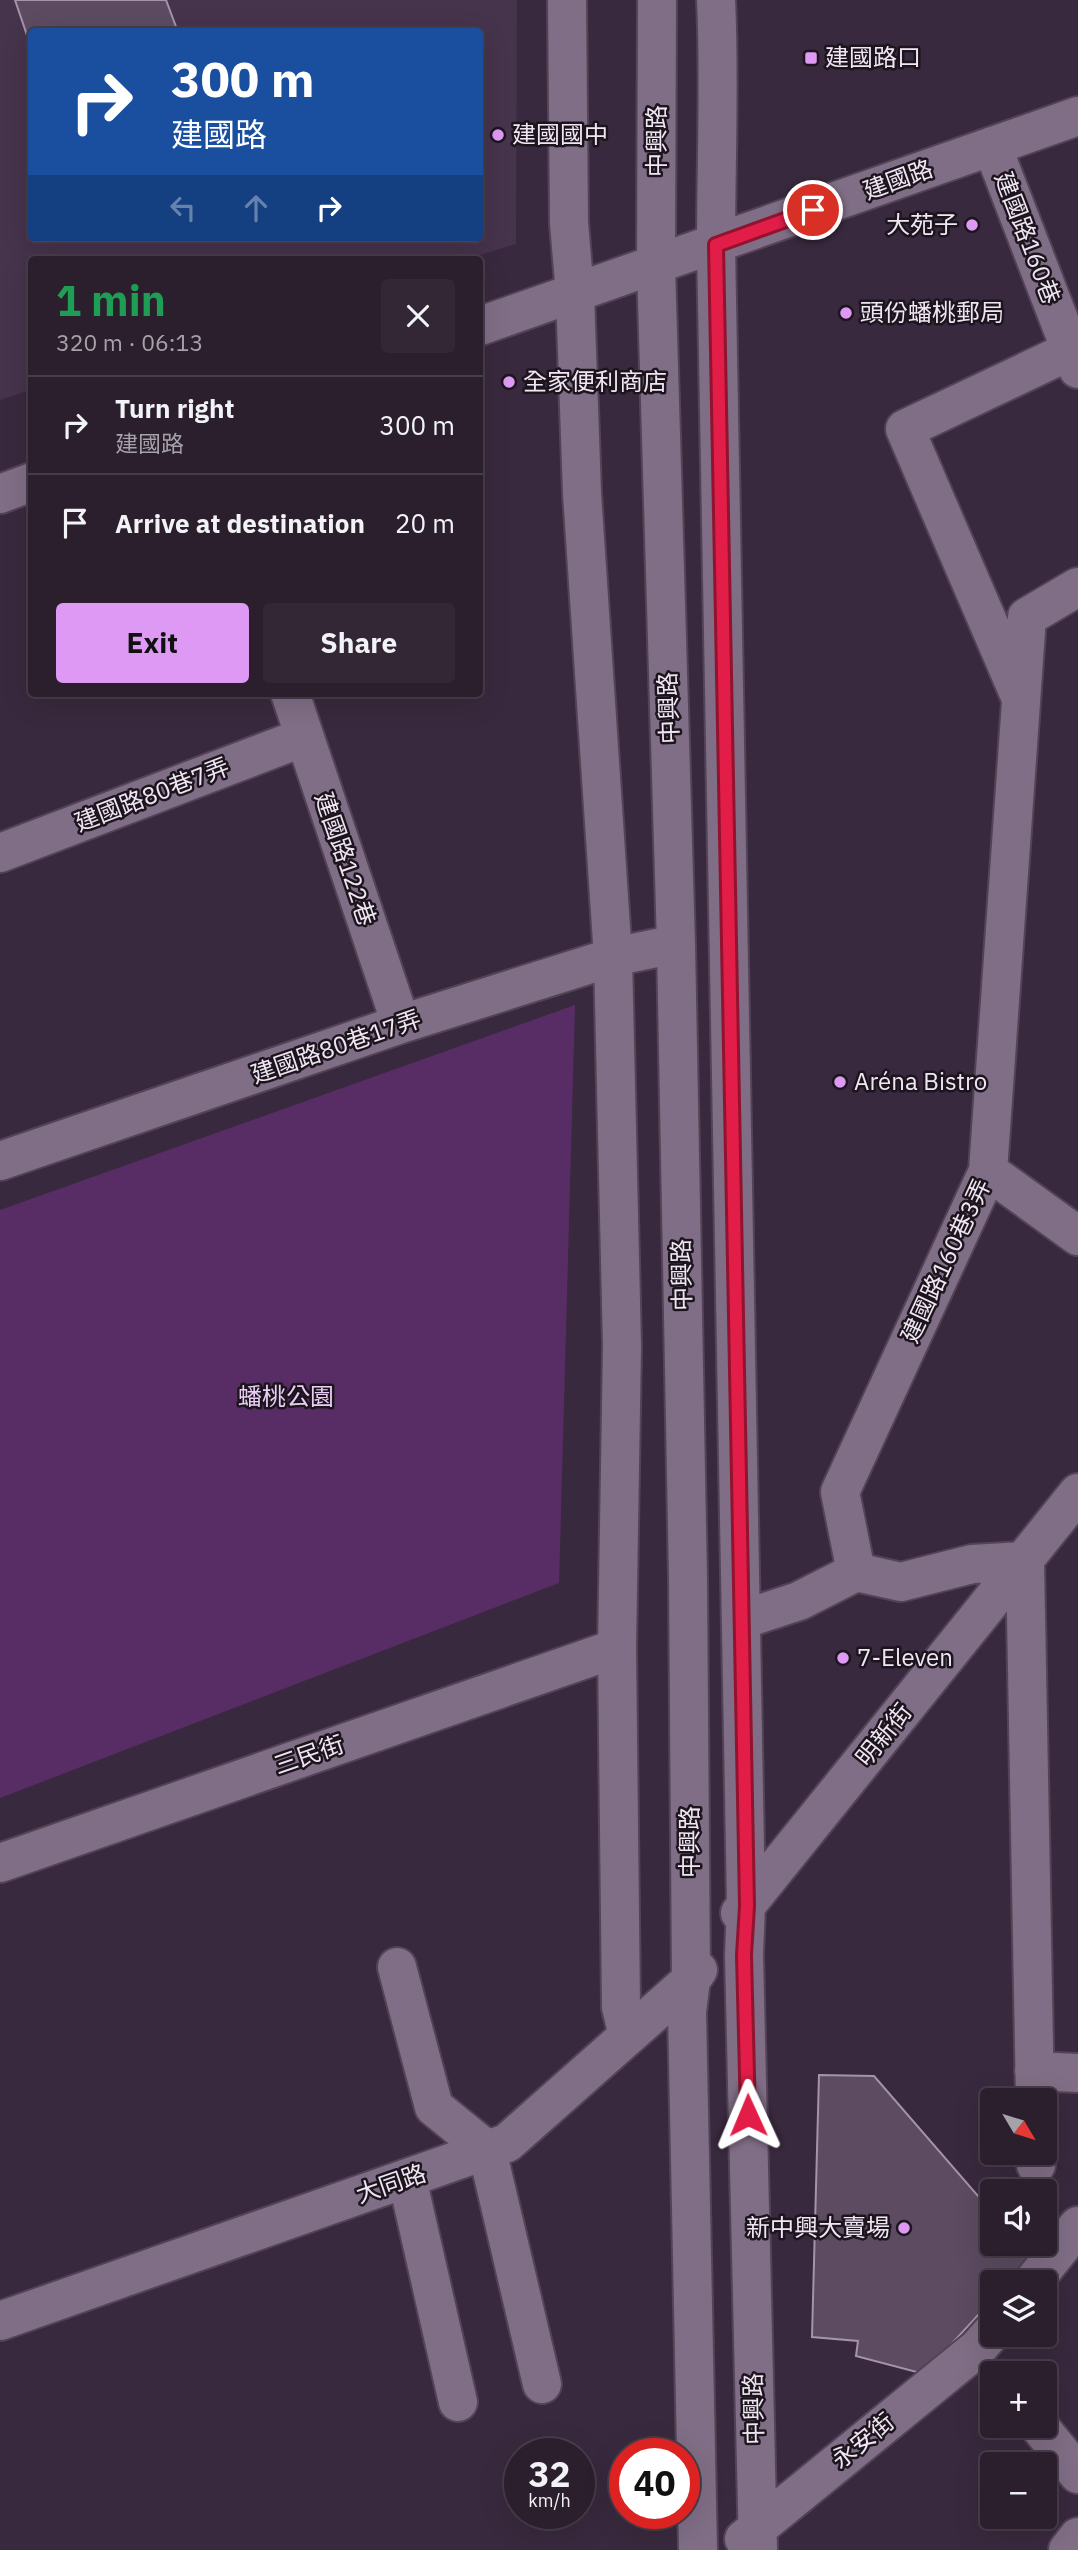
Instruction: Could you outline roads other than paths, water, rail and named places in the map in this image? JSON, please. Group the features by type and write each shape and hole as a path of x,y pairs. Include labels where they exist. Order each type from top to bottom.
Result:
{"street":[{"path":"567,0 569,222 575,294 582,493 612,957 622,1346 617,1648 621,2007 628,2036"},
{"name":"中興路","path":"657,0 656,266 676,944 688,1579 691,1980 687,2012 698,2550"},
{"name":"中興路","path":"716,0 719,62 715,140 716,245 747,1906 744,1955 749,2542"},
{"name":"建國路","path":"483,325 1078,116"},
{"name":"建國路160巷","path":"992,146 1075,355"},
{"path":"1021,700 905,429 1075,355"},
{"path":"0,494 28,484"},
{"name":"建國路160巷3弄","path":"856,1572 840,1492 988,1171 1027,617 1078,587"},
{"name":"建國路122巷","path":"291,697 401,1024"},
{"name":"建國路80巷7弄","path":"0,853 304,737"},
{"name":"建國路80巷17弄","path":"0,1161 401,1024 612,957 676,944"},
{"path":"988,1171 1078,1236"},
{"name":"明新街","path":"716,1943 1078,1493"},
{"path":"741,1620 800,1601 856,1572 901,1582 972,1564 1025,1561 1035,2086 1078,2073"},
{"name":"三民街","path":"0,1863 617,1648"},
{"name":"大同路","path":"0,2321 507,2143 691,1980 716,1943"},
{"path":"397,1967 434,2106 487,2150 542,2384"},
{"path":"407,2178 458,2402"},
{"path":"1043,2270 1078,2226"},
{"name":"永安街","path":"749,2542 989,2351"},
{"path":"1049,2438 1078,2474"},
{"path":"1068,2550 1078,2537"}],"place":[{"name":"建國路口","path":"811,58"},
{"name":"建國國中","path":"498,135"},
{"name":"大苑子","path":"972,225"},
{"name":"頭份蟠桃郵局","path":"846,313"},
{"name":"全家便利商店","path":"509,382"},
{"name":"Aréna Bistro","path":"840,1082"},
{"name":"7-Eleven","path":"843,1658"},
{"name":"新中興大賣場","path":"904,2228"}],"park label":[{"name":"蟠桃公園","path":"286,1397"}]}
